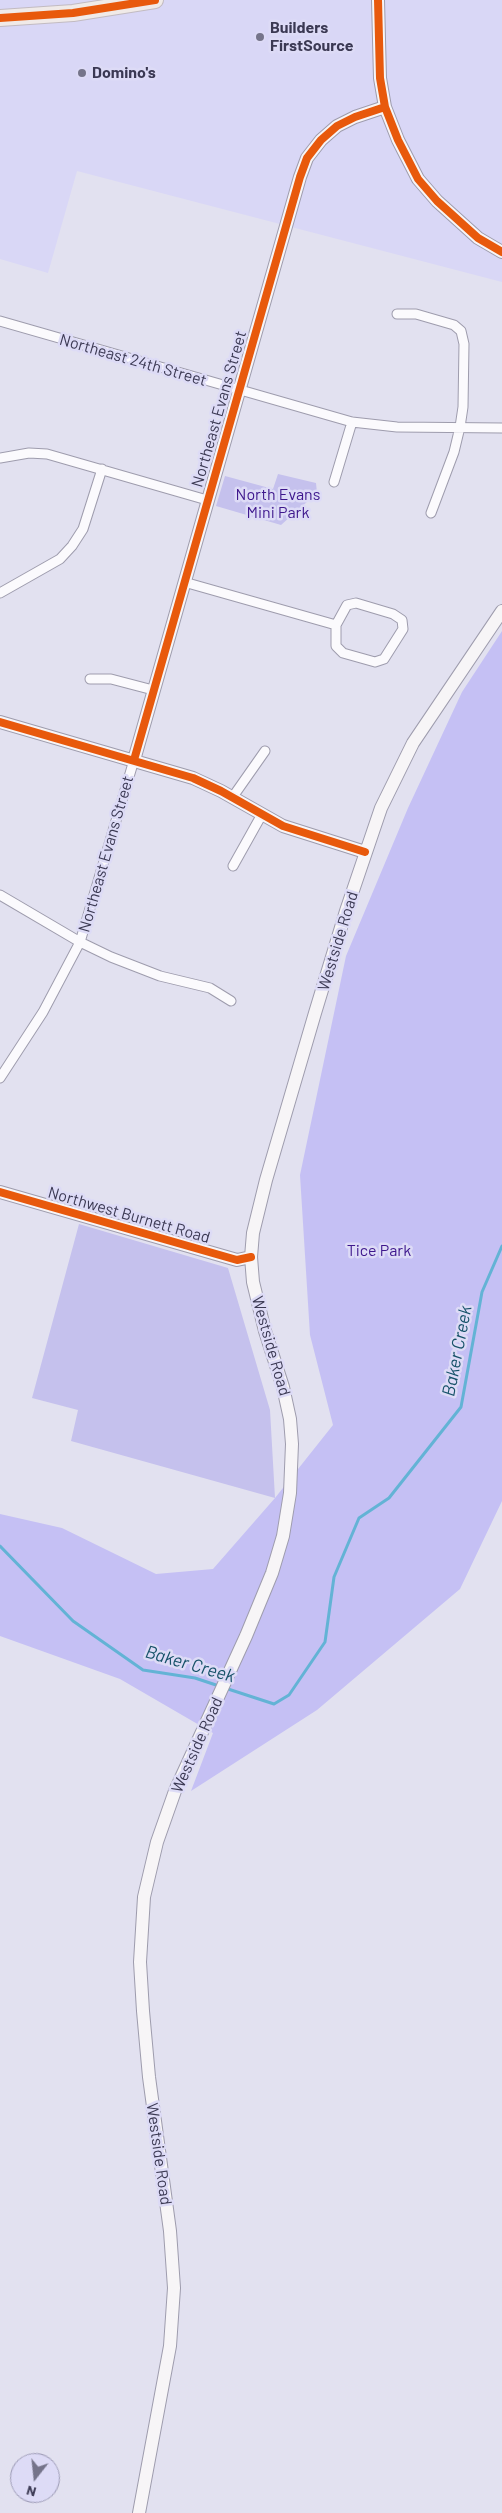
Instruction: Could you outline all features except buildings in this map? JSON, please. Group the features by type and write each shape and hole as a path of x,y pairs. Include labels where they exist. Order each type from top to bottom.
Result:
{"highway":[{"path":"0,18 73,12 155,0"}],"main road":[{"path":"378,0 380,68 385,107 398,140 418,179 458,222 478,238 502,252"},
{"name":"Northeast Evans Street","path":"134,760 207,500 307,158 321,140 337,126 355,117 385,107"},
{"name":"Westside Road","path":"139,2513 170,2346 174,2288 170,2231 147,2059 140,1962 142,1923 150,1864 175,1791 246,1636 272,1573 283,1536 290,1493 292,1444 287,1401 259,1312 251,1257 253,1233 266,1180 365,852 381,808 404,760 502,611"},
{"path":"0,722 193,778 232,798 261,816 293,831 365,852"},
{"name":"Northwest Burnett Road","path":"0,1192 238,1260 251,1257"}],"street":[{"path":"396,314 416,314 454,325 461,331 464,344 460,427 431,513"},
{"name":"Northeast 24th Street","path":"0,321 352,422 397,427 502,428"},
{"path":"334,482 352,422"},
{"path":"0,458 29,453 47,454 207,500"},
{"path":"0,593 52,564 72,546 83,529 90,512 102,469"},
{"path":"184,582 336,625"},
{"path":"356,603 393,614 402,620 403,629 384,659 375,662 343,653 336,646 336,625 347,606 356,603"},
{"path":"90,679 111,679 153,690"},
{"path":"232,798 264,751"},
{"name":"Northeast Evans Street","path":"0,1078 43,1012 80,942 134,760"},
{"path":"233,866 261,816"},
{"path":"0,895 80,942 134,968 210,988 230,1001"}],"shaded area":[{"path":"0,0 502,0 502,282 77,171 48,273 0,259"}],"green space":[{"name":"North Evans Mini Park","path":"278,474 316,483 317,493 281,525 216,506 225,476 273,489"},
{"name":"Tice Park","path":"502,631 502,1501 460,1589 317,1710 191,1791 213,1733 120,1679 0,1636 0,1514 62,1528 156,1574 213,1569 275,1498 333,1425 310,1335 300,1175 346,956 408,808 462,692"},
{"path":"79,1224 228,1268 270,1410 275,1498 71,1441 78,1410 32,1398"}],"waterway":[{"name":"Baker Creek","path":"225,1688 274,1704 289,1695 325,1642 334,1577 359,1518 389,1498 461,1407 482,1292 502,1246"},
{"name":"Baker Creek","path":"0,1546 73,1621 143,1670 195,1678 219,1686"}],"cycle path":[{"path":"0,18 73,13 155,0"},
{"path":"378,0 380,78 385,107 398,140 418,179 437,201 478,238 502,252"},
{"path":"134,760 307,158 321,140 337,126 355,117 385,107"},
{"path":"0,722 193,778 221,791 283,826 365,852"},
{"path":"0,1192 237,1260 251,1257"}],"place":[{"name":"Builders FirstSource","path":"260,37"},
{"name":"Domino's","path":"82,73"}]}
